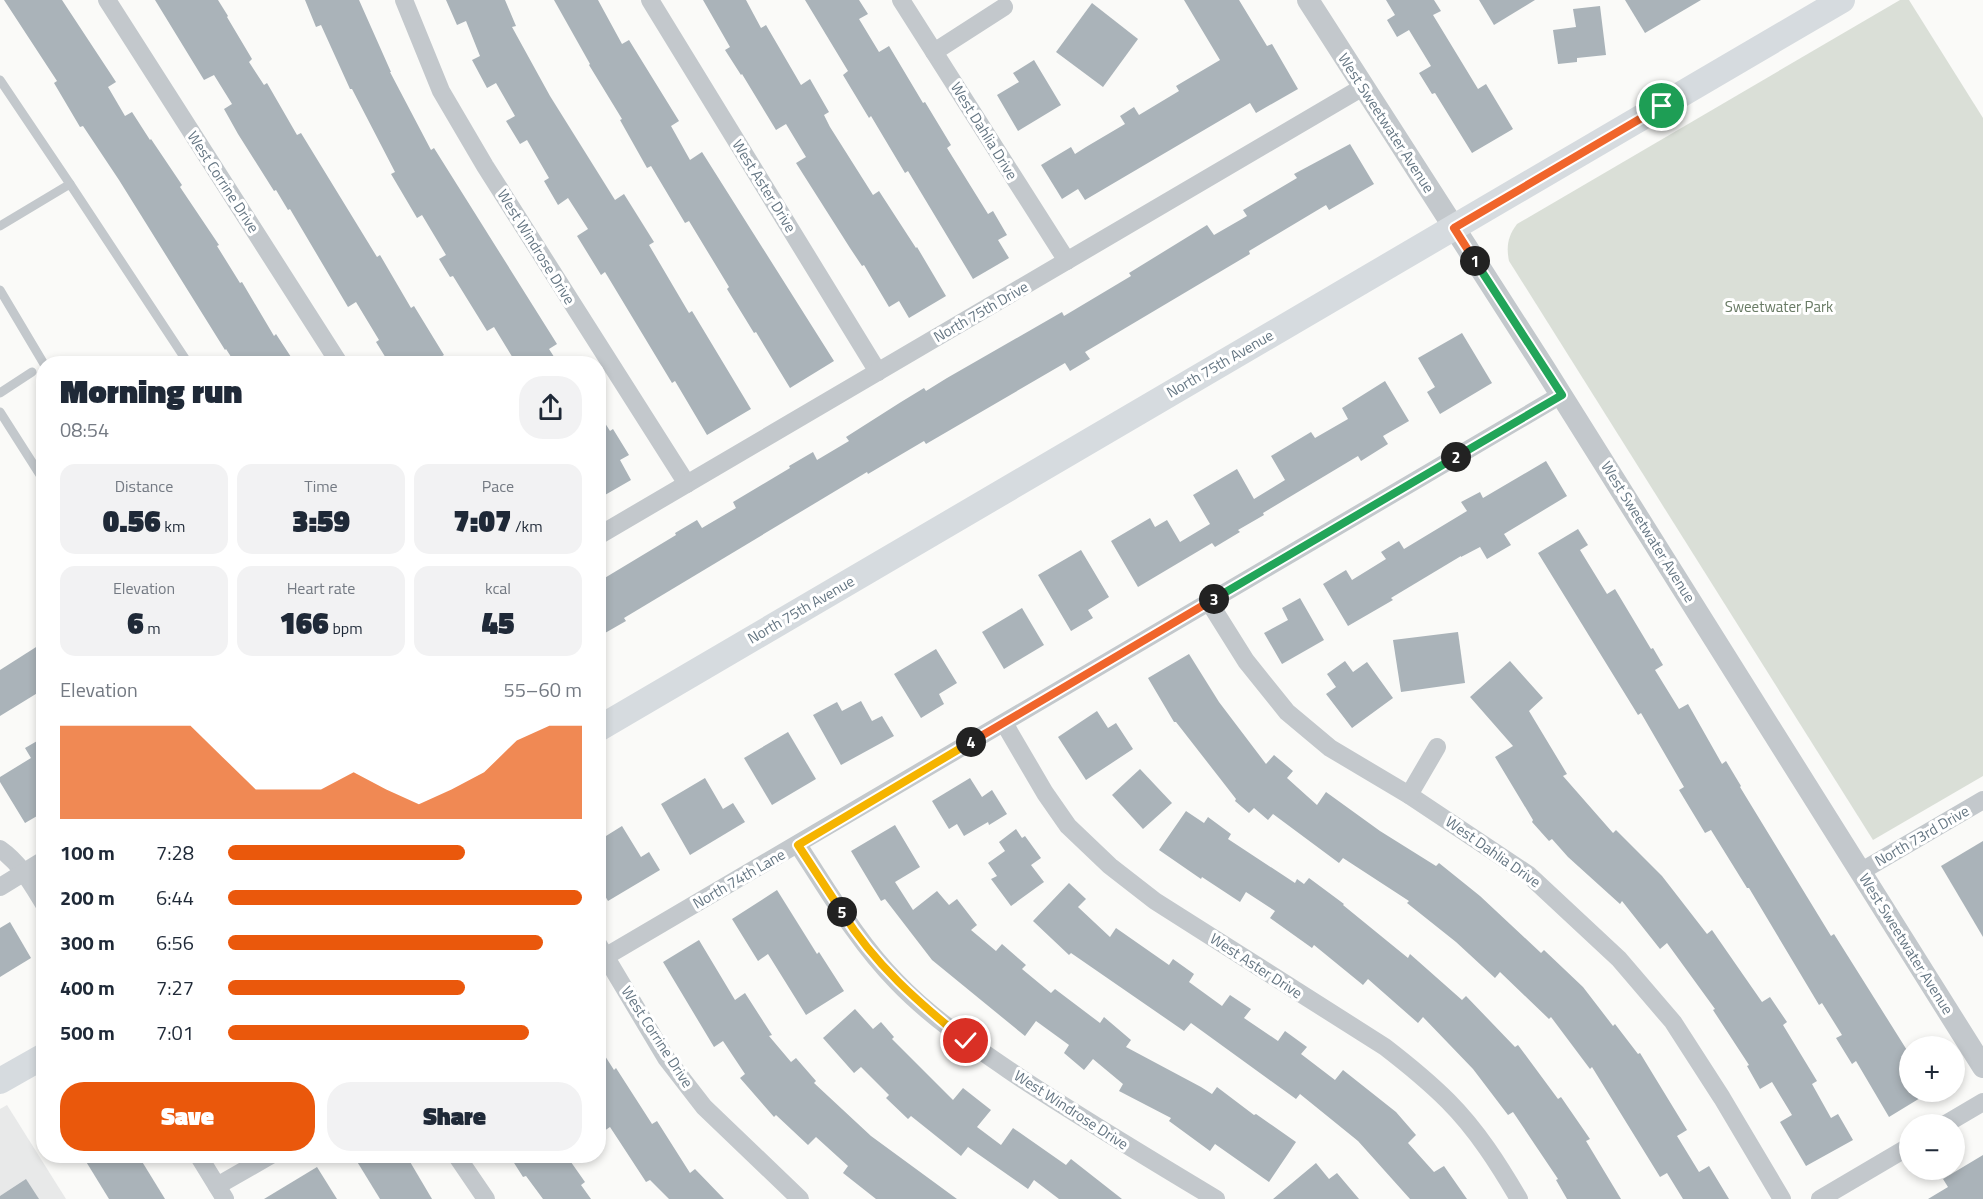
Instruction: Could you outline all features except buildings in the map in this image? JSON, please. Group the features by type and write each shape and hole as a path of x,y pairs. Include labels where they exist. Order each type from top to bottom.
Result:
{"main road":[{"name":"North 75th Avenue","path":"606,724 1842,0"},
{"path":"0,1081 36,1061"}],"street":[{"name":"West Corrine Drive","path":"107,0 335,356"},
{"name":"West Windrose Drive","path":"404,0 446,100 485,166 606,356"},
{"name":"West Aster Drive","path":"650,0 878,372"},
{"name":"West Dahlia Drive","path":"901,0 1067,261"},
{"name":"West Sweetwater Avenue","path":"1308,0 1562,395 1983,1067"},
{"path":"934,52 1004,7"},
{"name":"North 75th Drive","path":"606,531 1363,87"},
{"name":"West Windrose Drive","path":"606,356 687,484"},
{"name":"North 74th Lane","path":"606,951 798,845 1562,395"},
{"name":"West Dahlia Drive","path":"1209,602 1246,661 1287,712 1330,748 1409,795 1529,875 1619,959 1673,1022 1782,1199"},
{"name":"West Aster Drive","path":"1004,723 1045,793 1068,826 1110,866 1155,901 1385,1047 1415,1071 1449,1102 1474,1132 1519,1199"},
{"path":"1409,795 1437,747"},
{"name":"North 73rd Drive","path":"1860,872 1983,800"},
{"name":"West Windrose Drive","path":"798,845 858,938 897,982 929,1011 966,1041 1075,1114 1215,1199"},
{"path":"0,849 13,858 36,891"},
{"path":"0,887 36,865"},
{"name":"West Corrine Drive","path":"606,962 666,1058 704,1107 800,1199"},
{"path":"1962,1114 1983,1101"},
{"path":"1821,1199 1899,1153"},
{"path":"203,1163 221,1192 260,1163"},
{"path":"461,1163 486,1199"}],"lane":[{"path":"0,80 183,356"},
{"path":"0,226 70,184"},
{"path":"0,290 39,356"},
{"path":"0,393 32,372"},
{"path":"0,412 36,468"}],"shaded area":[{"path":"7,1105 36,1151 36,1163 43,1163 66,1199 0,1199 0,1109"}],"green space":[{"name":"Sweetwater Park","path":"1900,0 1909,0 1983,118 1983,776 1873,840 1509,261 1508,246 1517,224"}],"route":[{"path":"966,1041 897,982 858,938 798,845 1562,395 1454,228 1662,106"}]}
